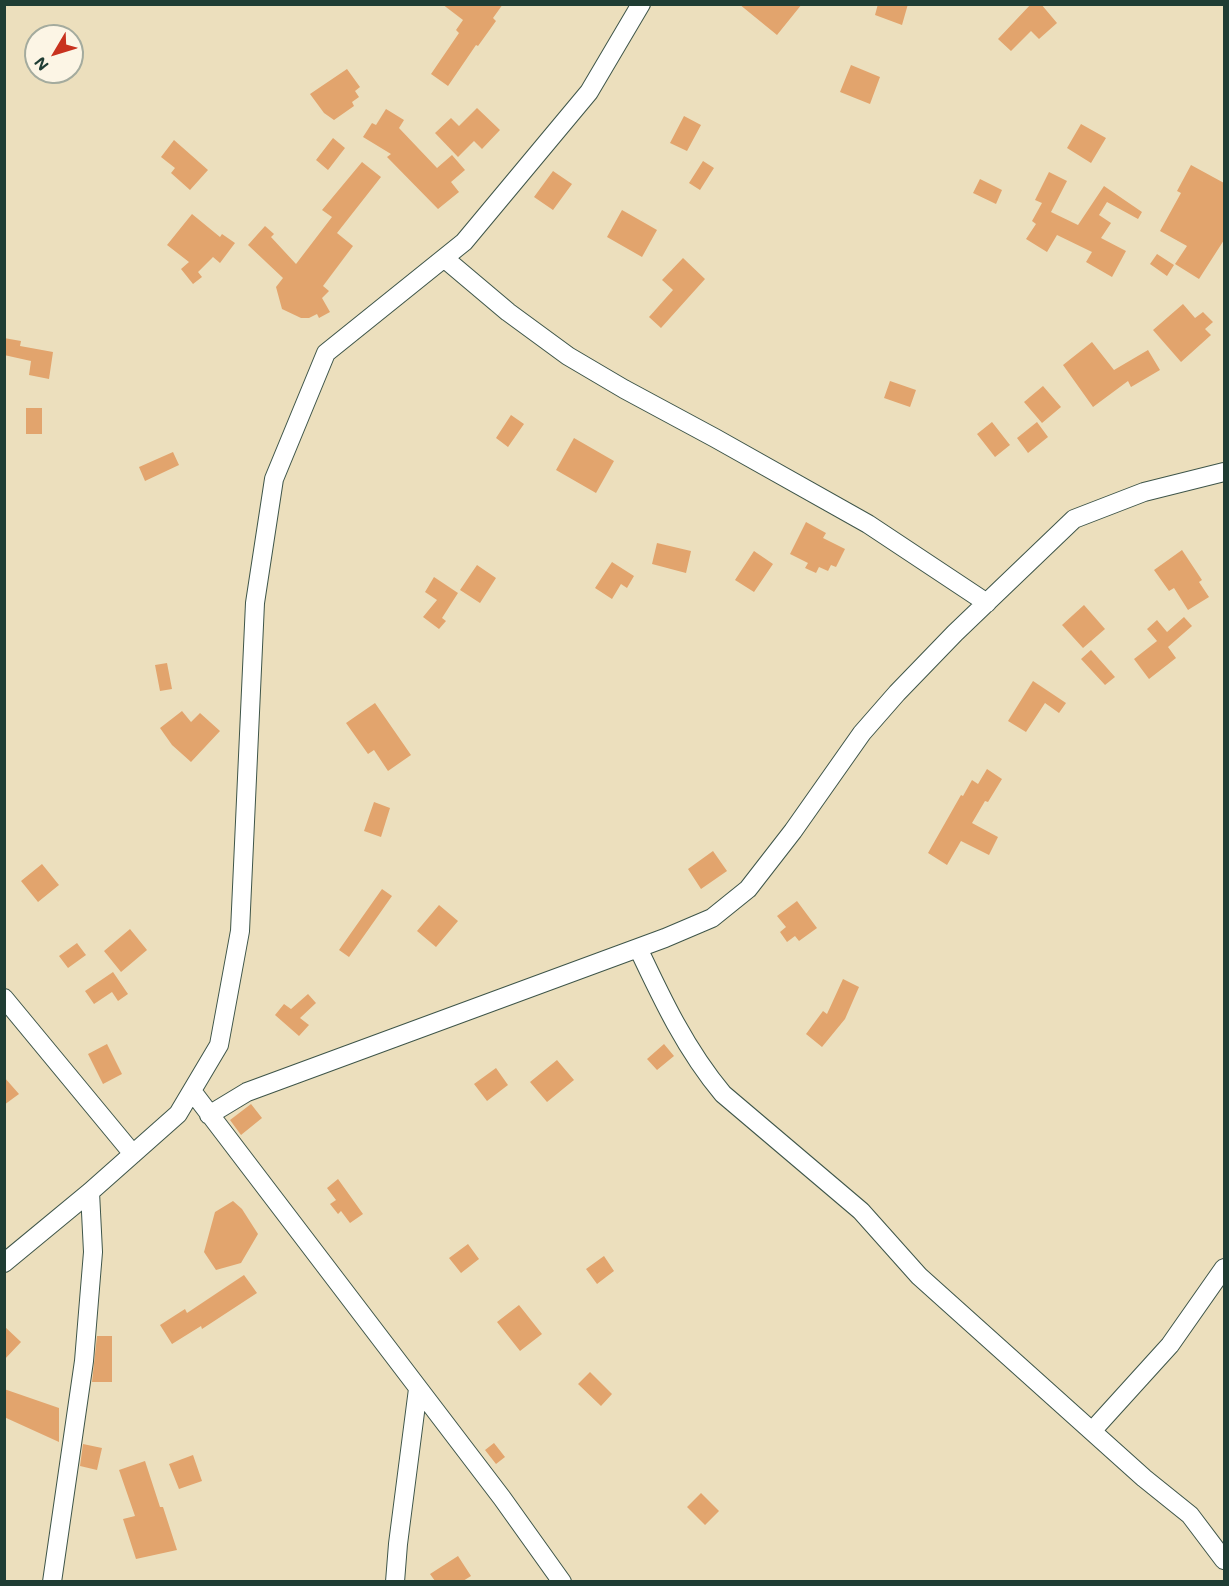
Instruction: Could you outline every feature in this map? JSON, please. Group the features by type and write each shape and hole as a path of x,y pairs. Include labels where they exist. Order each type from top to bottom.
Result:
{"street":[{"path":"4,1263 90,1192 178,1114 219,1045 240,931 255,603 274,479 326,353 464,242 589,92 640,4"},
{"path":"444,258 508,312 568,356 868,524 987,603"},
{"path":"209,1115 247,1092 638,948 712,918 748,889 793,831 862,734 897,693 955,633 1074,519 1144,492 1224,472"},
{"path":"638,948 678,1030 705,1072 723,1094 861,1211 919,1276 1092,1431 1190,1515 1224,1560"},
{"path":"4,998 133,1154"},
{"path":"192,1091 502,1498 562,1581"},
{"path":"52,1581 84,1361 93,1252 90,1192"},
{"path":"1092,1431 1170,1345 1224,1268"},
{"path":"395,1581 418,1389"}],"building":[{"path":"442,4 503,4 493,18 496,21 478,46 476,45 448,86 431,74 459,33 456,30 463,20"},
{"path":"739,4 802,4 777,35"},
{"path":"878,4 908,4 902,25 875,15"},
{"path":"1031,4 1041,4 1057,23 1039,39 1031,31 1011,51 998,39"},
{"path":"851,65 880,77 870,104 840,92"},
{"path":"347,69 360,87 355,91 359,97 352,102 354,106 334,120 324,113 310,94"},
{"path":"477,108 500,130 482,149 474,141 458,157 435,133 451,118 459,126"},
{"path":"386,109 404,120 399,128 437,168 452,155 465,170 451,182 459,192 438,209 387,157 391,154 363,137 372,123 376,125"},
{"path":"684,116 701,125 687,151 670,143"},
{"path":"1081,124 1106,138 1091,163 1067,148"},
{"path":"333,138 345,148 328,170 316,160"},
{"path":"174,140 208,170 190,190 171,173 175,168 161,157"},
{"path":"703,161 714,168 700,190 689,183"},
{"path":"362,162 381,177 337,233 353,246 323,286 329,291 322,298 330,312 319,318 317,314 309,318 301,318 282,309 276,287 283,278 248,245 265,226 274,234 271,237 296,264 332,217 322,210"},
{"path":"1191,165 1224,183 1224,240 1199,279 1175,264 1187,246 1160,231 1181,193 1177,191"},
{"path":"553,171 572,184 553,210 534,197"},
{"path":"1049,172 1067,181 1051,212 1078,225 1104,186 1142,212 1138,219 1107,202 1099,215 1111,223 1101,238 1126,251 1112,277 1086,262 1092,252 1057,235 1047,252 1026,239 1036,224 1032,221 1042,203 1035,200"},
{"path":"980,179 1002,190 996,204 973,193"},
{"path":"622,210 657,230 642,257 607,237"},
{"path":"192,214 220,237 222,234 235,243 220,263 213,257 198,272 202,277 193,284 181,269 189,262 167,245"},
{"path":"1157,254 1174,265 1167,276 1150,264"},
{"path":"683,258 705,279 661,328 649,317 673,290 662,280"},
{"path":"1183,304 1195,318 1203,312 1213,322 1205,329 1211,335 1181,362 1153,330"},
{"path":"4,338 21,341 20,346 53,352 49,379 29,375 31,361 4,355"},
{"path":"1092,342 1114,370 1148,350 1160,370 1131,387 1128,381 1093,407 1063,365"},
{"path":"890,381 916,390 910,407 884,398"},
{"path":"1043,386 1061,407 1042,423 1024,402"},
{"path":"26,408 42,408 42,434 26,434"},
{"path":"511,415 524,424 508,447 496,438"},
{"path":"992,422 1010,445 995,457 977,434"},
{"path":"1037,422 1048,437 1028,453 1017,438"},
{"path":"574,438 614,461 596,493 556,470"},
{"path":"173,452 179,465 145,481 139,467"},
{"path":"806,522 826,533 823,538 845,549 836,567 831,565 828,571 819,567 816,573 805,568 808,563 790,554"},
{"path":"657,543 691,551 686,573 652,564"},
{"path":"1182,550 1202,580 1199,582 1209,597 1188,610 1174,588 1169,591 1154,570"},
{"path":"754,551 773,564 754,592 735,580"},
{"path":"612,562 634,576 627,588 621,584 612,599 595,588"},
{"path":"477,565 496,578 480,603 460,590"},
{"path":"434,577 458,593 442,618 446,621 439,629 423,617 437,600 425,592"},
{"path":"1084,605 1105,629 1083,648 1062,625"},
{"path":"1184,617 1192,626 1168,647 1176,658 1149,679 1134,659 1157,641 1147,629 1157,620 1167,632"},
{"path":"1091,650 1115,677 1105,685 1081,659"},
{"path":"167,663 172,689 160,691 155,665"},
{"path":"1033,681 1066,703 1059,713 1045,703 1026,732 1008,721"},
{"path":"375,703 411,755 388,771 374,750 368,754 346,723"},
{"path":"182,711 191,722 200,713 220,731 191,762 172,745 160,728"},
{"path":"987,769 1002,779 972,823 998,837 989,855 961,841 947,865 928,853 961,795 963,796 972,780 978,784"},
{"path":"374,802 390,808 381,837 364,831"},
{"path":"713,851 727,871 701,889 688,869"},
{"path":"42,864 59,885 38,902 21,881"},
{"path":"382,889 392,896 349,957 339,950"},
{"path":"797,901 817,928 799,941 795,936 787,942 780,932 786,927 777,916"},
{"path":"439,905 458,921 436,947 417,931"},
{"path":"130,929 147,950 121,972 104,951"},
{"path":"77,943 86,955 68,968 59,956"},
{"path":"113,972 128,994 118,1001 112,992 94,1004 85,991"},
{"path":"843,979 859,987 845,1019 822,1047 806,1034 823,1011 827,1014"},
{"path":"308,994 316,1003 300,1018 309,1025 299,1036 275,1015 284,1004 291,1009"},
{"path":"107,1044 122,1074 103,1084 88,1054"},
{"path":"664,1044 674,1056 657,1070 647,1059"},
{"path":"557,1060 574,1080 547,1102 530,1082"},
{"path":"496,1068 508,1085 487,1101 474,1084"},
{"path":"4,1077 19,1094 4,1105"},
{"path":"251,1104 262,1118 241,1135 230,1120"},
{"path":"338,1179 363,1214 350,1223 341,1211 338,1214 330,1204 336,1200 327,1188"},
{"path":"233,1201 242,1209 258,1234 241,1263 216,1270 204,1252 215,1212"},
{"path":"468,1244 479,1259 461,1273 449,1258"},
{"path":"604,1256 614,1271 597,1284 586,1269"},
{"path":"244,1275 257,1293 202,1329 201,1326 172,1344 160,1325 185,1309 187,1313"},
{"path":"519,1305 542,1334 520,1351 497,1322"},
{"path":"4,1326 21,1342 4,1360"},
{"path":"97,1336 112,1336 112,1382 92,1382"},
{"path":"590,1372 612,1394 601,1406 578,1384"},
{"path":"4,1389 59,1408 59,1442 4,1417"},
{"path":"494,1443 505,1457 496,1464 485,1450"},
{"path":"83,1444 102,1448 97,1470 80,1466"},
{"path":"193,1455 202,1481 179,1489 169,1464"},
{"path":"145,1461 177,1550 136,1559 123,1519 135,1516 119,1470"},
{"path":"701,1493 719,1511 705,1525 687,1507"},
{"path":"458,1556 471,1576 463,1581 435,1581 430,1574"}]}
